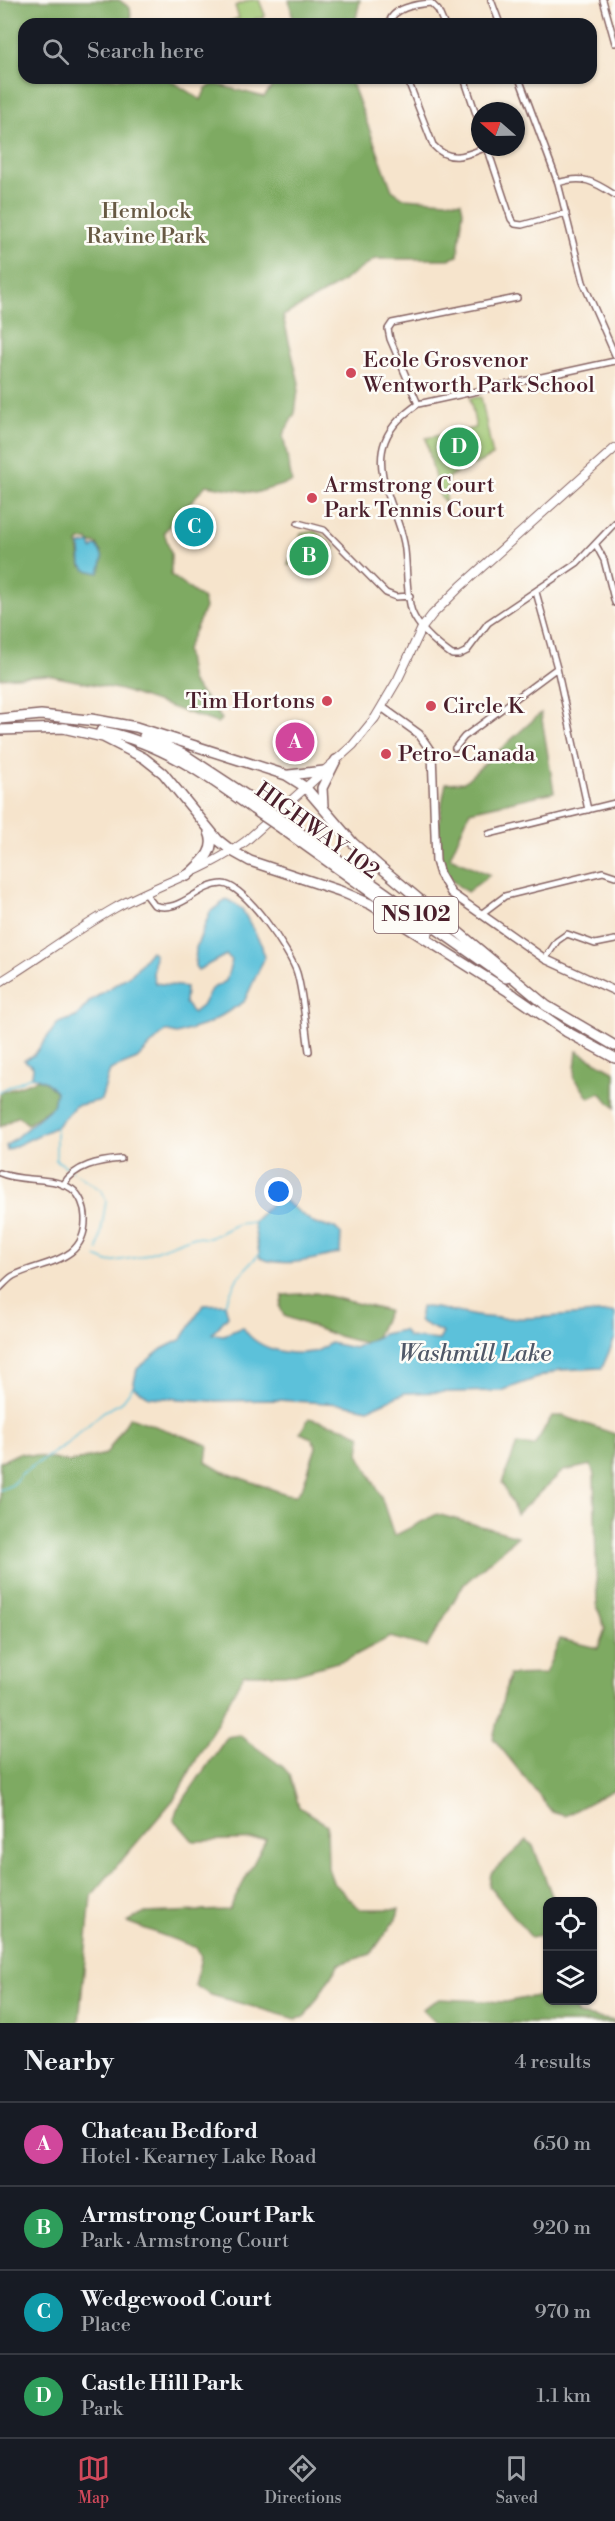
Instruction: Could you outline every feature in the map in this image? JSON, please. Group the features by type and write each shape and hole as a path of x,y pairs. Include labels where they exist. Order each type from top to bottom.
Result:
{"highway":[{"name":"HIGHWAY 102","path":"0,719 41,715 91,719 146,736 173,748 218,775 256,806"},
{"path":"91,719 136,727 286,775 306,787 353,843 548,1007"},
{"path":"63,728 103,737 144,758 163,773 205,825 232,851 250,861 340,891 370,904 514,995"},
{"name":"HIGHWAY 102","path":"0,730 81,728 108,733 163,750 256,806 548,1007 615,1047"},
{"path":"323,806 322,788 336,760"},
{"path":"286,775 324,771"},
{"path":"187,876 209,854 211,837 205,825"},
{"name":"HIGHWAY 102","path":"283,825 514,995 567,1032 615,1058"}],"main road":[{"path":"0,982 115,908 187,876 232,851 306,787 353,745 383,708 422,628 461,586 615,448"}],"street":[{"path":"491,0 498,18"},
{"path":"603,0 615,43"},
{"path":"392,18 394,13 419,4 431,3 441,18"},
{"path":"409,84 433,145 440,153 452,158 471,154"},
{"path":"466,84 472,102"},
{"path":"521,84 558,183 584,282 615,355"},
{"path":"490,156 511,219 515,224 522,225 566,213"},
{"path":"558,183 573,178 583,178 615,195"},
{"path":"418,404 390,339 388,329 392,323 517,298"},
{"path":"615,361 418,404 399,418 390,431 385,441 381,467 403,540 412,611 422,628 452,655 459,655 467,651 488,623 577,563 615,523"},
{"path":"298,523 324,530 386,593 396,597 410,596"},
{"path":"596,545 604,560 615,603"},
{"path":"536,592 557,668 588,810"},
{"path":"455,748 464,737 557,668"},
{"path":"383,708 419,734 432,753 436,861 440,874 452,893 545,959 615,992"},
{"path":"489,834 615,803"},
{"path":"481,914 509,894 603,872 615,876"},
{"path":"145,893 154,905 169,908 206,888 223,884 232,887 250,902 294,964 309,1051"},
{"path":"545,959 556,940 567,934 595,944 615,940"},
{"path":"63,1185 74,1172 92,1164 121,1159"},
{"path":"0,1173 63,1185 75,1193 84,1208 85,1225 79,1241 60,1260 14,1276 0,1288"}],"green space":[{"name":"Hemlock Ravine Park","path":"0,0 119,0 130,8 131,18 18,18 18,84 176,84 201,100 206,88 215,84 264,97 273,84 352,84 392,190 404,198 461,202 463,211 458,256 449,259 375,259 334,287 283,316 299,383 295,413 283,435 292,482 255,493 206,485 164,532 171,553 171,575 203,599 205,608 186,650 191,681 222,719 217,723 121,690 47,675 0,678","holes":["88,540 90,546 92,543 97,544 102,555 81,566 78,544 80,541"]},
{"path":"250,0 259,0 265,15 263,18 239,18 235,6"},
{"path":"289,0 360,0 356,18 293,18"},
{"path":"481,397 493,456 448,477 445,503 435,488 426,438 476,428 470,398"},
{"path":"314,531 335,548 317,566 288,565 301,534"},
{"path":"541,713 554,792 470,811 450,857 490,875 467,892 447,876 441,864 438,829 446,783 464,782"},
{"path":"577,1051 615,1072 615,1108 600,1093 589,1098 574,1078"},
{"path":"39,1079 46,1082 56,1092 53,1106 28,1124 18,1116 0,1127 0,1093"},
{"path":"316,1293 388,1311 376,1337 364,1343 334,1335 284,1316 280,1307 283,1295"},
{"path":"552,1416 563,1416 615,1434 615,1789 565,1816 552,1812 493,1738 509,1675 545,1674 560,1639 598,1648 605,1629 597,1606 594,1475 591,1465 563,1471 517,1514 502,1483 517,1444 534,1446"},
{"path":"130,1417 208,1445 206,1462 221,1471 286,1494 296,1495 303,1486 316,1447 312,1438 300,1433 309,1418 346,1428 361,1436 359,1454 381,1496 394,1536 437,1514 518,1536 463,1585 427,1647 390,1637 348,1659 295,1674 244,1674 175,1798 91,1896 79,2023 0,2023 0,1462 19,1453 70,1462 106,1454"},
{"path":"239,1735 283,1767 290,1775 299,1807 327,1825 328,1868 333,1882 360,1909 399,1909 397,1917 371,1954 339,1964 305,2017 296,2019 211,1995 195,1986 201,1957 197,1948 127,1922 143,1913 229,1910 266,1839 193,1841 174,1819 177,1809 227,1737"},
{"path":"527,1840 533,1846 552,1897 543,1897 543,1935 531,1937 489,1886 491,1873"},
{"path":"543,1995 543,2005 573,2005 578,2015 615,2021 615,2023 436,2023 422,2009 439,1999 505,2002"}],"water":[{"path":"90,543 92,549 94,546 98,547 103,558 99,573 86,570 81,565 80,545"},
{"path":"227,899 242,909 262,946 264,959 244,1002 208,1024 177,1034 165,1031 137,1059 110,1070 101,1100 75,1106 56,1127 7,1150 6,1146 53,1106 56,1092 46,1082 32,1076 33,1067 24,1060 34,1055 58,1023 76,1017 90,1001 133,973 151,951 155,954 153,975 155,983 186,987 185,1003 193,1013 202,1006 211,989 226,981 232,960 226,955 198,970 195,966 196,948 210,912"},
{"path":"279,1197 315,1224 335,1228 341,1234 340,1253 290,1262 260,1258 253,1222"},
{"name":"Washmill Lake","path":"225,1304 228,1316 212,1334 224,1335 243,1327 248,1335 264,1346 293,1353 314,1352 330,1343 354,1348 383,1334 403,1330 408,1337 439,1340 443,1333 419,1321 421,1307 501,1318 615,1312 615,1338 602,1368 559,1370 501,1391 405,1393 368,1409 343,1404 277,1400 212,1401 149,1397 133,1387 137,1369 162,1349 182,1339 203,1305"}],"waterway":[{"path":"0,1091 32,1076"},
{"path":"56,1127 56,1160 73,1171"},
{"path":"77,1174 102,1191 106,1201 98,1250"},
{"path":"96,1257 108,1262 139,1257 192,1237 210,1238 237,1224 253,1222"},
{"path":"225,1304 238,1277 259,1254"},
{"path":"0,1490 12,1485 21,1474 65,1445 103,1412 121,1403 133,1387"}],"place":[{"name":"Ecole Grosvenor Wentworth Park School","path":"351,373"},
{"name":"Castle Hill Park","path":"459,447"},
{"name":"Armstrong Court Park Tennis Court","path":"312,498"},
{"name":"Wedgewood Court","path":"194,527"},
{"name":"Armstrong Court Park","path":"309,556"},
{"name":"Tim Hortons","path":"327,701"},
{"name":"Circle K","path":"431,706"},
{"name":"Chateau Bedford","path":"295,742"},
{"name":"Petro-Canada","path":"386,754"}]}
